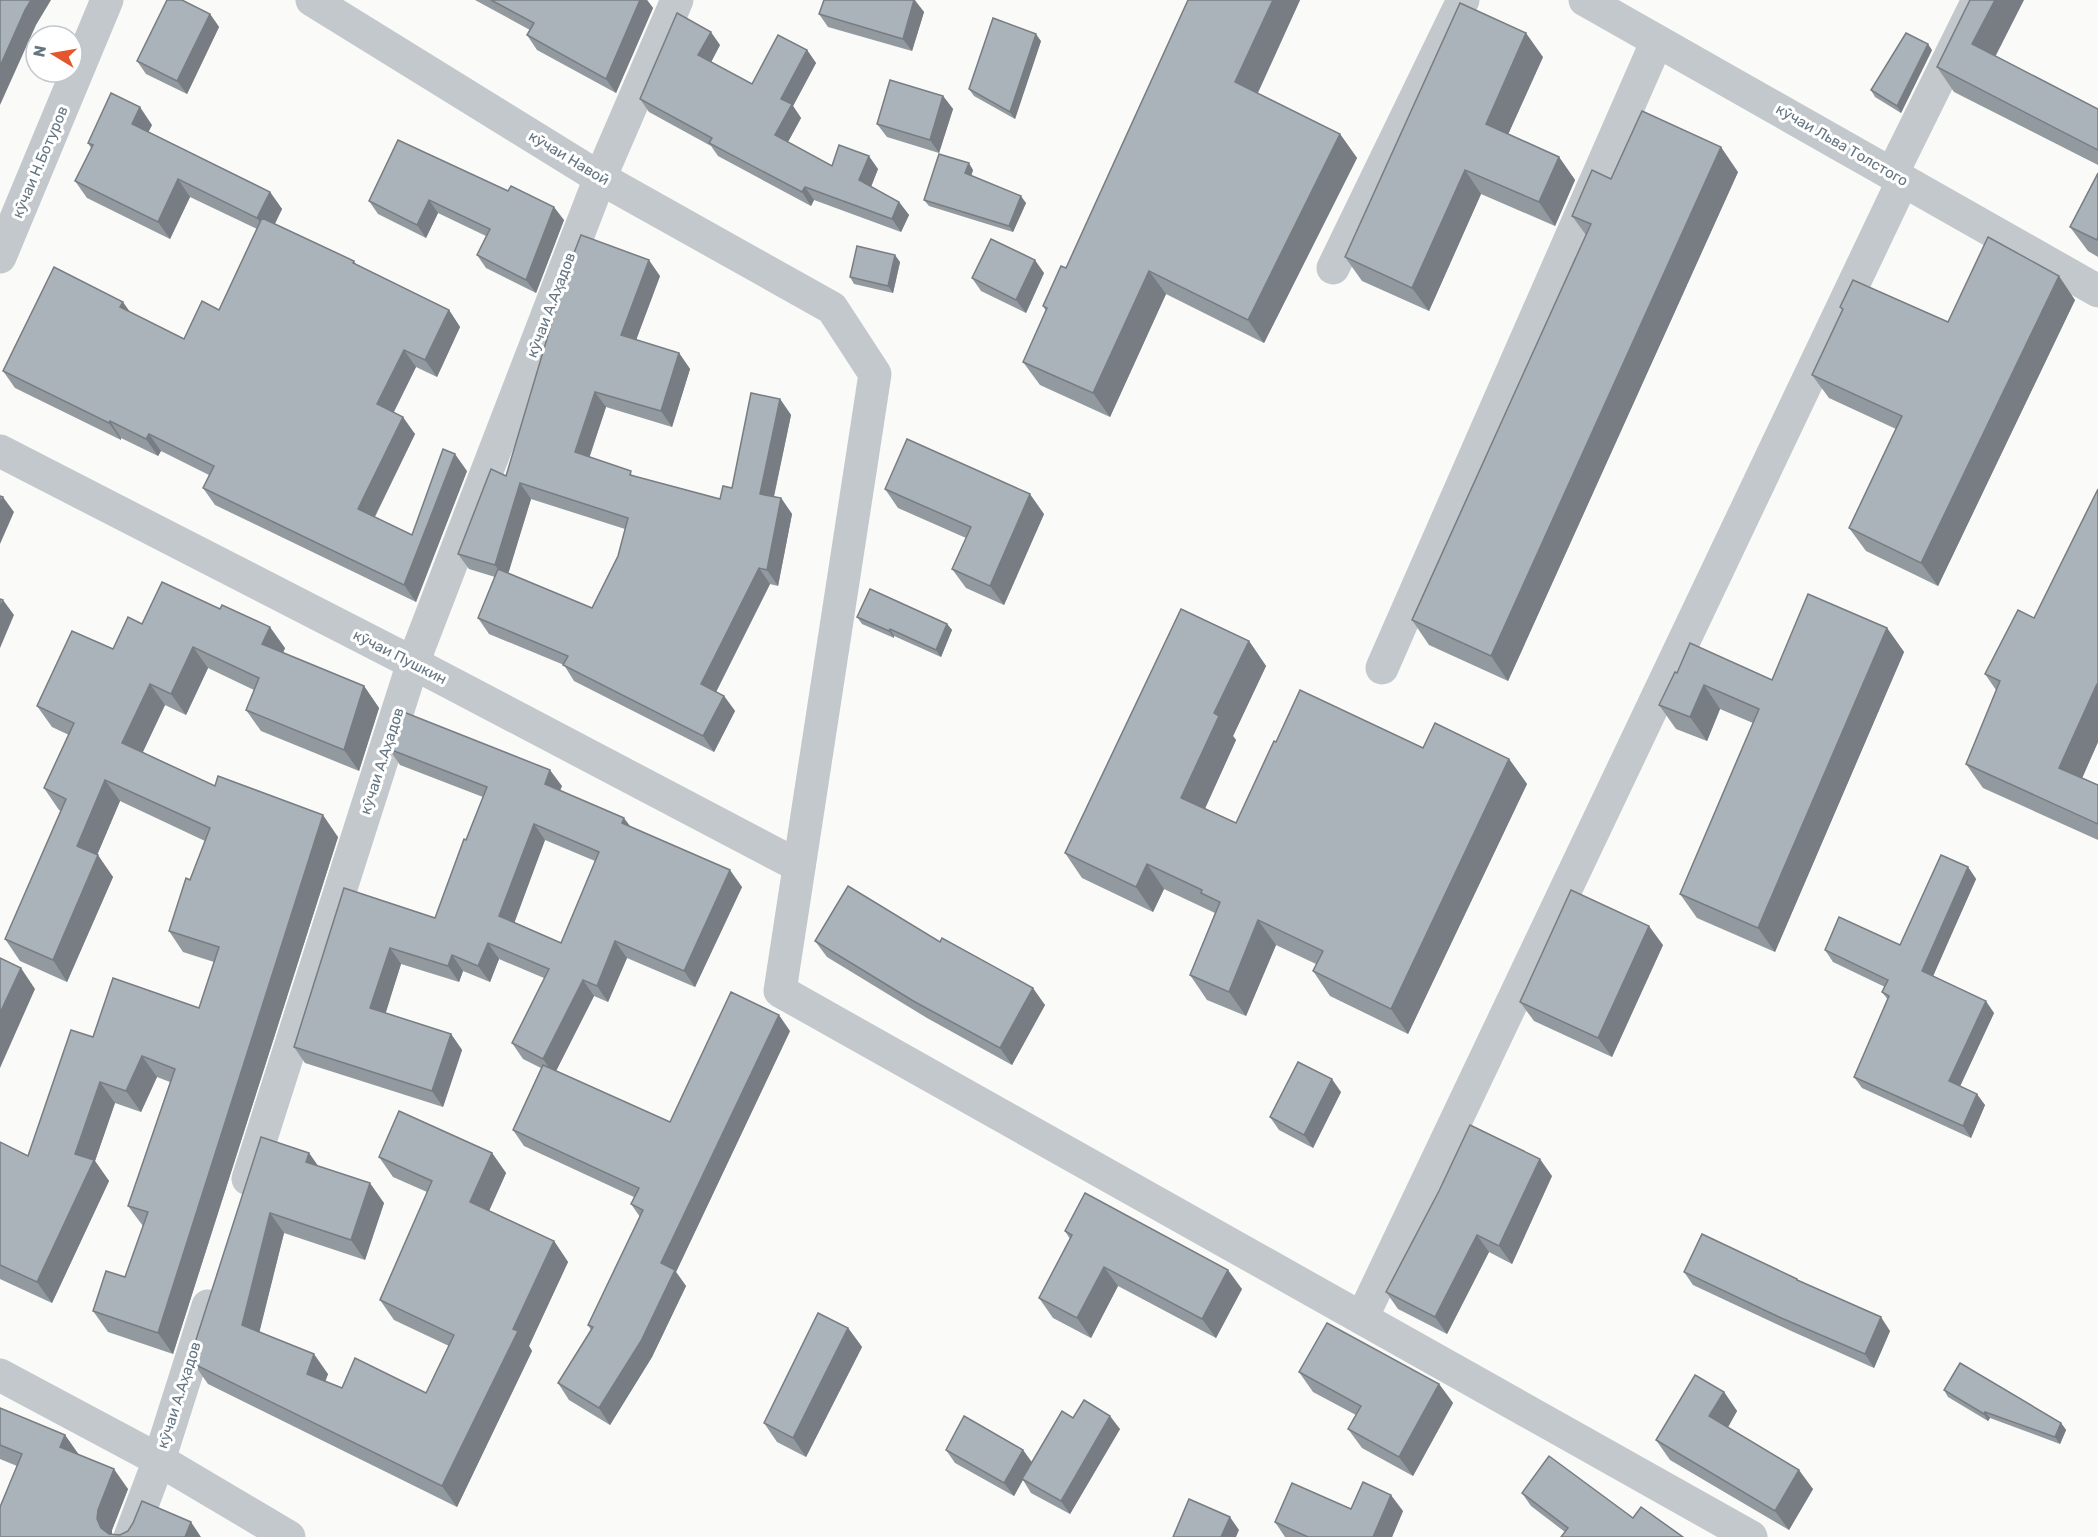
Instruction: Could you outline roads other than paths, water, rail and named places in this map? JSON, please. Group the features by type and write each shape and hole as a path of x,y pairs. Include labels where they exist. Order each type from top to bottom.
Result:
{"street":[{"name":"кӯчаи Н.Ботуров","path":"0,257 107,0"},
{"name":"кӯчаи Навоӣ","path":"312,0 600,178 832,308 875,374 799,866"},
{"name":"кӯчаи А.Аҳадов","path":"238,1210 413,663 600,178 677,0"},
{"path":"1333,268 1462,0"},
{"name":"кӯчаи Льва Толстого","path":"1585,0 2098,291"},
{"path":"1362,1318 1978,0"},
{"path":"1382,668 1657,41"},
{"name":"кӯчаи Пушкин","path":"0,451 413,663 799,866"},
{"path":"799,866 780,991 1751,1537"},
{"name":"кӯчаи А.Аҳадов","path":"130,1537 159,1460 217,1278"},
{"path":"0,1375 159,1460 290,1537"}]}
